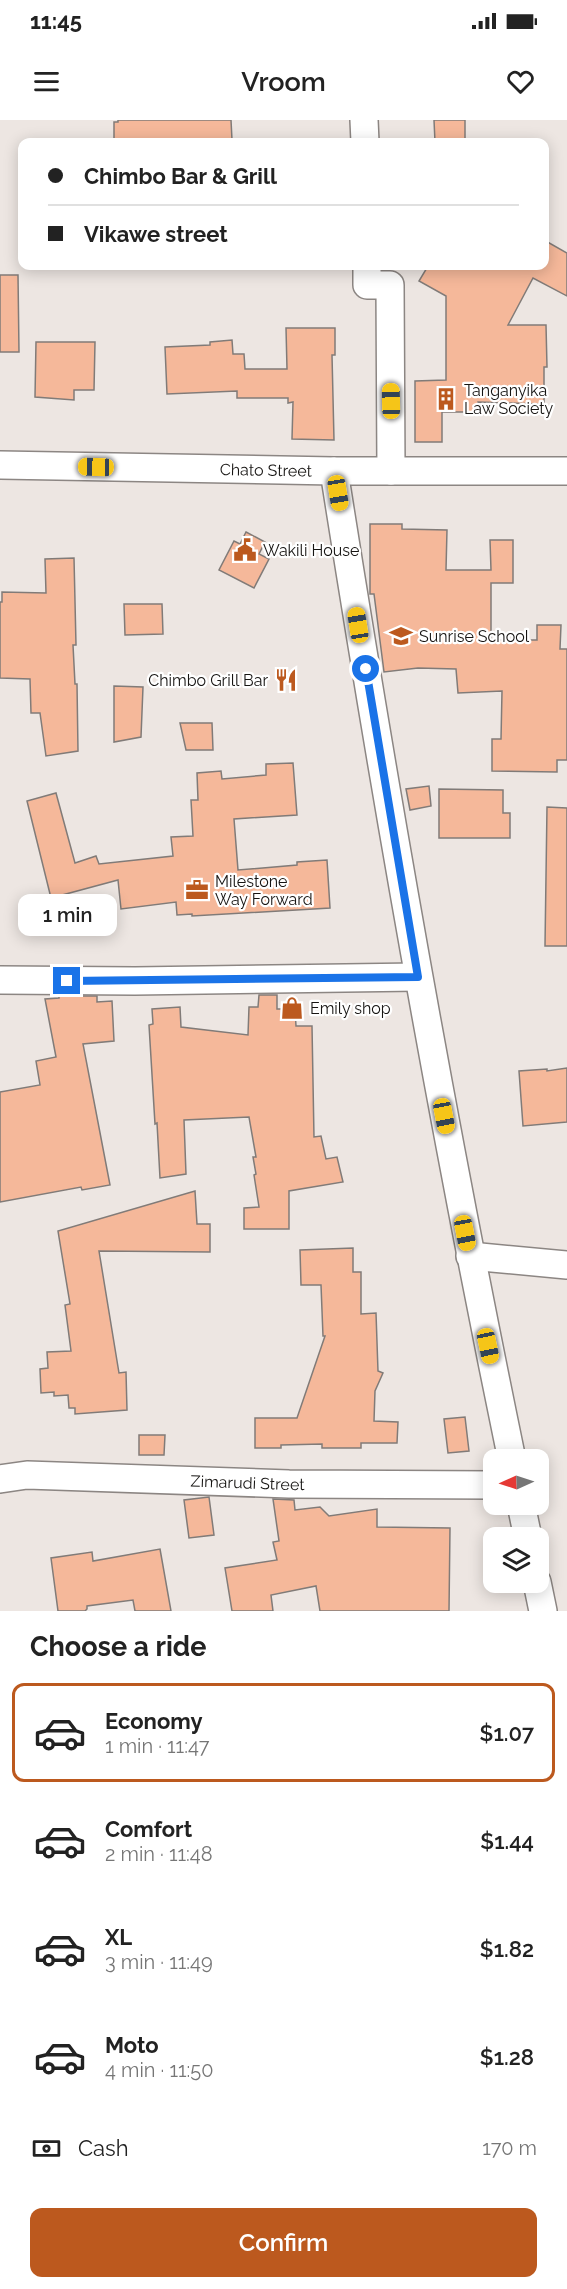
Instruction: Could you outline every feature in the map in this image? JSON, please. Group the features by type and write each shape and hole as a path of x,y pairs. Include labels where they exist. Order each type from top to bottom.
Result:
{"street":[{"path":"364,120 364,138"},
{"path":"367,270 367,285 390,285 391,471"},
{"name":"Chato Street","path":"0,465 334,471 567,471"},
{"path":"334,471 379,756 418,977 470,1256 510,1449"},
{"path":"0,980 135,981 418,977"},
{"path":"470,1256 567,1265"},
{"name":"Zimarudi Street","path":"0,1479 27,1475 289,1484 483,1485"},
{"path":"539,1593 543,1611"}],"building":[{"path":"118,120 231,120 232,138 114,138 114,122"},
{"path":"434,120 465,120 465,138 435,138"},
{"path":"549,243 567,253 567,296 533,278 508,325 546,325 547,367 544,367 544,404 478,402 478,412 442,412 442,442 415,442 415,381 446,380 446,296 419,281 426,270 549,270"},
{"path":"0,275 18,275 19,352 0,352"},
{"path":"286,328 335,328 335,355 332,355 334,440 292,439 293,402 288,403 288,398 237,398 237,391 167,394 165,347 210,345 210,342 232,340 233,354 244,354 245,369 287,369"},
{"path":"36,342 95,342 94,390 74,390 74,400 35,397"},
{"path":"370,524 402,524 402,529 447,530 446,570 491,570 490,540 513,540 513,583 491,583 491,640 537,640 537,625 561,625 560,649 567,649 567,760 557,760 557,772 492,771 492,739 501,739 502,691 458,693 456,669 418,668 384,672 374,594 370,594"},
{"path":"246,532 265,542 259,554 269,559 254,588 219,570 234,541 240,544"},
{"path":"74,558 76,645 73,645 75,684 77,684 78,751 46,756 40,713 31,713 30,679 0,678 0,602 2,602 2,592 46,593 45,559"},
{"path":"124,604 162,604 163,634 125,635"},
{"path":"114,686 143,687 141,737 114,742"},
{"path":"180,723 212,723 213,750 186,750"},
{"path":"293,763 297,815 234,819 238,870 327,860 330,908 192,916 192,914 177,915 176,902 121,909 118,880 51,898 27,801 56,793 75,863 96,856 99,864 173,856 171,837 193,836 191,800 198,800 197,773 221,771 222,779 266,775 266,764"},
{"path":"429,786 431,806 410,810 406,789"},
{"path":"439,789 503,790 503,813 510,813 510,838 439,838"},
{"path":"547,807 567,808 567,946 545,946"},
{"path":"259,995 277,995 277,1009 295,1009 296,1026 312,1026 314,1137 321,1136 326,1159 337,1157 343,1182 289,1191 289,1229 244,1229 244,1208 259,1207 254,1175 256,1174 253,1157 256,1157 249,1117 184,1120 186,1174 160,1178 149,1025 153,1024 152,1009 180,1007 181,1027 248,1035 249,1007 258,1007"},
{"path":"59,996 97,996 97,1002 112,1001 114,1041 83,1044 110,1185 82,1190 81,1187 0,1202 0,1092 40,1085 36,1061 56,1057 45,999 59,998"},
{"path":"567,1068 567,1122 523,1126 519,1071"},
{"path":"195,1191 197,1224 210,1224 210,1252 99,1251 119,1373 126,1372 127,1410 75,1414 75,1408 69,1408 68,1395 54,1396 54,1392 41,1393 40,1369 48,1368 47,1352 71,1351 65,1305 70,1304 58,1231"},
{"path":"353,1248 353,1272 361,1272 361,1314 376,1313 378,1371 383,1373 375,1391 374,1421 398,1422 397,1443 361,1443 361,1448 322,1448 322,1444 255,1448 255,1418 297,1418 325,1336 323,1336 321,1285 301,1285 300,1250"},
{"path":"465,1417 469,1451 448,1453 444,1419"},
{"path":"139,1435 165,1435 164,1455 139,1455"},
{"path":"209,1497 214,1535 189,1538 184,1500"},
{"path":"273,1499 294,1500 295,1510 320,1507 329,1516 377,1509 377,1527 450,1528 449,1611 320,1611 316,1586 271,1595 273,1611 232,1611 225,1568 277,1560 273,1542 279,1541"},
{"path":"160,1549 171,1611 135,1611 133,1600 87,1606 85,1611 58,1611 51,1558 92,1552 93,1561"}],"place":[{"name":"Tanganyika Law Society","path":"446,399"},
{"name":"Wakili House","path":"245,550"},
{"name":"Sunrise School","path":"401,636"},
{"name":"Chimbo Grill Bar","path":"286,680"},
{"name":"Milestone Way Forward","path":"197,890"},
{"name":"Emily shop","path":"292,1008"}],"route":[{"path":"67,981 418,977 366,669"}]}
